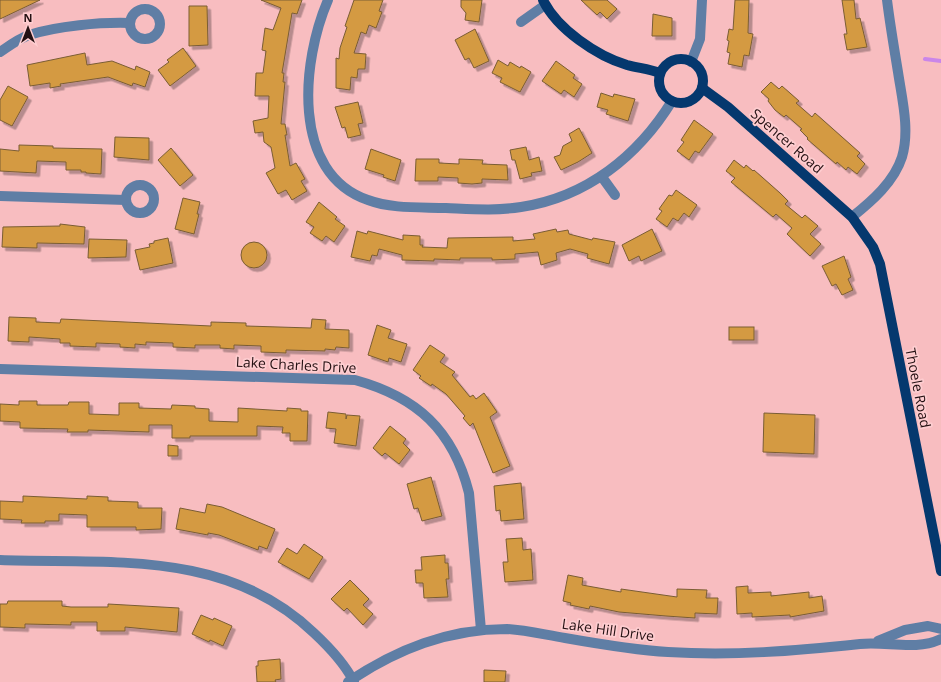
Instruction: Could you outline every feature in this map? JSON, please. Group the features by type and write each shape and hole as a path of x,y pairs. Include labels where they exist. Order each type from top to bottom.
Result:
{"main road":[{"path":"544,2 564,27 582,42 602,54 626,65 660,73"},
{"path":"677,59 691,62 700,70 703,82 702,88 698,94 686,102 672,100 662,92 659,86 660,73 664,66 677,59"},
{"name":"Spencer Road","path":"702,88 728,107 852,217"},
{"name":"Thoele Road","path":"852,217 873,247 880,264 941,571"}],"street":[{"path":"328,0 316,34 311,61 309,117 312,137 319,157 338,181 351,192 367,200 400,206 502,209 543,202 566,194 602,176 633,151 659,121 672,100"},
{"path":"691,62 700,39 702,0"},
{"path":"852,217 871,202 886,184 902,157 904,138 903,108 886,0"},
{"path":"521,22 544,2"},
{"path":"0,52 14,42 30,35 105,23 130,23"},
{"path":"602,176 615,195"},
{"path":"0,196 126,200"},
{"name":"Lake Charles Drive","path":"0,369 355,380 378,387 400,397 419,409 436,425 455,454 464,474 469,500 481,630"},
{"path":"0,560 146,564 198,570 244,585 291,613 329,647 352,681"},
{"name":"Lake Hill Drive","path":"877,642 905,630 928,626 941,629"},
{"name":"Lake Hill Drive","path":"352,681 397,653 418,644 462,632 481,630 508,629 629,649 705,654 787,651 877,642 906,645 932,643 941,639"}],"building":[{"path":"0,0 40,0 0,19"},
{"path":"261,0 302,0 297,14 292,13 282,73 284,73 283,82 285,82 281,124 285,124 287,135 285,135 290,166 296,163 305,179 301,181 307,191 292,200 286,190 278,194 266,173 275,168 271,147 264,142 263,132 255,133 253,121 268,118 269,96 255,96 256,73 263,73 266,51 262,50 265,28 273,30 281,8"},
{"path":"354,0 383,0 379,11 382,12 376,28 369,25 366,34 361,32 354,53 366,54 365,69 358,69 357,78 351,77 350,90 336,88 336,58 339,59 340,48 347,27 345,26"},
{"path":"461,0 482,0 479,22 465,20 466,13 461,7"},
{"path":"581,0 607,0 617,9 607,19 600,12 597,15"},
{"path":"735,0 749,0 748,33 753,34 749,56 744,55 742,67 728,64 730,53 727,52 729,41 727,40 729,29 733,30"},
{"path":"842,0 854,0 856,19 860,18 867,47 847,50 844,34 847,34"},
{"path":"189,6 207,6 208,45 189,46"},
{"path":"653,14 672,18 672,36 652,36"},
{"path":"475,29 489,61 474,68 469,58 465,60 455,40"},
{"path":"183,48 196,66 170,86 158,70 169,62 167,60"},
{"path":"85,53 87,65 112,61 135,70 136,66 150,72 145,87 133,83 132,86 108,77 60,84 61,86 50,88 50,83 30,86 27,65"},
{"path":"498,60 508,66 510,62 520,68 521,66 531,72 520,92 500,82 502,78 492,73"},
{"path":"556,61 575,75 573,78 582,84 574,97 564,90 561,94 542,81"},
{"path":"771,82 779,89 782,86 799,101 796,103 812,117 815,113 860,153 857,156 865,164 857,174 848,167 846,170 837,162 836,164 807,139 808,138 800,130 802,129 786,115 784,117 775,110 768,101 769,99 761,92"},
{"path":"8,86 28,97 12,126 0,120 0,100"},
{"path":"601,93 613,97 614,94 635,99 628,121 606,114 608,110 597,107"},
{"path":"358,102 363,123 358,124 361,135 348,138 345,127 342,128 335,107"},
{"path":"694,120 713,134 699,153 695,151 689,160 677,151 684,142 681,140"},
{"path":"579,128 592,153 561,170 554,157 560,155 563,146 572,141 569,134"},
{"path":"115,137 149,138 149,160 114,157"},
{"path":"19,145 53,146 53,148 102,149 101,174 81,172 81,170 66,170 66,162 37,161 36,173 0,171 0,149 19,151"},
{"path":"526,147 529,160 539,157 542,171 531,173 532,176 520,179 515,160 512,160 510,150"},
{"path":"171,148 193,175 180,186 158,160"},
{"path":"371,149 401,160 395,181 383,177 384,175 365,169"},
{"path":"416,159 439,159 439,163 459,164 459,159 483,160 482,164 507,165 508,180 482,179 482,183 472,184 458,183 458,178 438,177 438,181 415,181"},
{"path":"734,160 744,168 746,165 753,171 754,170 788,201 785,204 802,218 805,215 818,226 810,234 821,244 810,256 787,234 792,228 776,214 773,217 731,182 735,178 726,171"},
{"path":"676,190 697,205 689,217 684,213 678,221 673,218 667,227 656,219 662,211 659,209 669,195 672,196"},
{"path":"183,198 200,202 197,214 199,214 194,234 175,229"},
{"path":"319,202 337,217 335,219 345,226 334,242 326,236 322,241 310,233 314,227 306,222"},
{"path":"60,224 85,227 84,244 37,243 37,248 2,247 3,227 60,226"},
{"path":"556,229 557,232 568,230 569,234 592,240 593,238 615,242 609,264 587,258 588,254 570,249 556,253 557,260 541,265 538,252 515,254 515,259 492,260 492,258 460,258 460,260 434,259 434,261 402,260 402,255 379,249 377,256 372,255 370,261 351,257 357,231 367,234 368,231 403,240 403,235 420,236 420,245 423,245 422,247 447,248 448,238 513,237 513,241 535,239 533,234"},
{"path":"652,229 662,251 641,261 639,256 629,261 622,245"},
{"path":"168,238 173,263 140,270 135,250 150,247 149,244 154,243 154,241"},
{"path":"89,239 127,240 126,257 88,258"},
{"path":"254,242 263,246 267,255 263,264 254,268 245,264 241,255 245,246"},
{"path":"844,256 851,277 848,279 853,290 842,295 836,284 832,286 822,266"},
{"path":"9,317 36,318 36,322 60,323 61,319 211,326 211,322 246,323 246,326 311,328 312,319 326,320 325,329 349,330 349,348 336,347 335,350 325,349 325,351 286,350 286,353 261,352 261,346 234,345 234,349 220,348 220,345 195,345 195,348 173,347 173,343 146,342 146,345 135,344 135,348 120,347 120,344 96,343 96,347 70,346 70,343 60,343 60,339 29,337 29,342 8,341"},
{"path":"377,325 391,330 388,338 407,344 401,362 389,358 388,362 368,355"},
{"path":"729,327 754,327 754,340 729,340"},
{"path":"430,345 445,355 440,362 455,372 452,375 470,397 473,395 476,399 484,393 497,412 490,417 510,466 493,473 473,423 470,426 463,418 465,416 446,394 432,384 431,386 419,378 421,376 413,370"},
{"path":"19,401 37,401 37,405 68,405 69,402 89,402 89,414 119,415 119,403 139,403 139,408 171,409 172,405 195,406 195,408 209,409 209,421 238,422 238,408 287,411 287,408 301,409 301,411 308,411 307,441 290,441 290,433 282,433 283,427 257,426 257,436 190,436 190,438 172,438 172,425 149,425 149,432 88,430 88,432 67,432 68,429 20,428 20,422 0,421 0,404 19,405"},
{"path":"328,412 346,414 346,419 347,415 360,416 356,446 334,443 336,429 326,428"},
{"path":"764,413 815,415 814,454 763,452"},
{"path":"390,426 406,439 403,443 410,450 399,464 385,453 382,456 373,448"},
{"path":"168,445 178,446 178,456 168,456"},
{"path":"431,477 442,516 422,521 418,508 414,509 407,484"},
{"path":"521,483 524,519 501,521 500,510 496,511 494,486"},
{"path":"23,496 87,499 87,496 108,497 108,501 138,502 138,508 162,508 161,529 136,530 136,527 87,527 87,515 59,514 59,521 45,521 45,523 21,523 22,520 0,519 0,501 23,502"},
{"path":"207,504 222,507 275,529 267,549 259,546 258,550 219,535 208,533 208,535 176,529 180,508 205,513"},
{"path":"522,538 523,550 531,549 533,580 505,582 503,562 508,562 506,539"},
{"path":"304,544 323,557 309,579 278,562 287,548 297,554"},
{"path":"445,555 445,563 448,563 449,579 446,579 448,597 424,598 423,583 416,583 415,570 422,570 421,557"},
{"path":"568,575 583,578 582,585 621,592 621,589 677,597 677,589 707,590 706,598 718,598 717,614 695,613 695,618 619,612 590,606 589,609 570,605 571,603 563,601"},
{"path":"350,580 369,599 363,605 373,614 363,625 347,608 344,611 331,599"},
{"path":"748,586 748,593 771,592 771,596 809,592 809,598 822,596 824,611 790,617 790,615 752,617 752,613 737,614 736,587"},
{"path":"8,601 62,601 62,606 71,607 108,607 108,604 179,608 177,632 125,627 125,631 97,631 97,622 71,622 71,625 25,624 25,628 0,627 0,604 7,604"},
{"path":"201,615 213,620 214,618 232,626 223,646 210,640 209,642 192,634"},
{"path":"280,659 281,679 275,680 276,682 257,682 256,666 258,666 258,661"},
{"path":"484,670 506,671 505,682 484,682"}],"waterway":[{"path":"925,59 941,61"}]}
